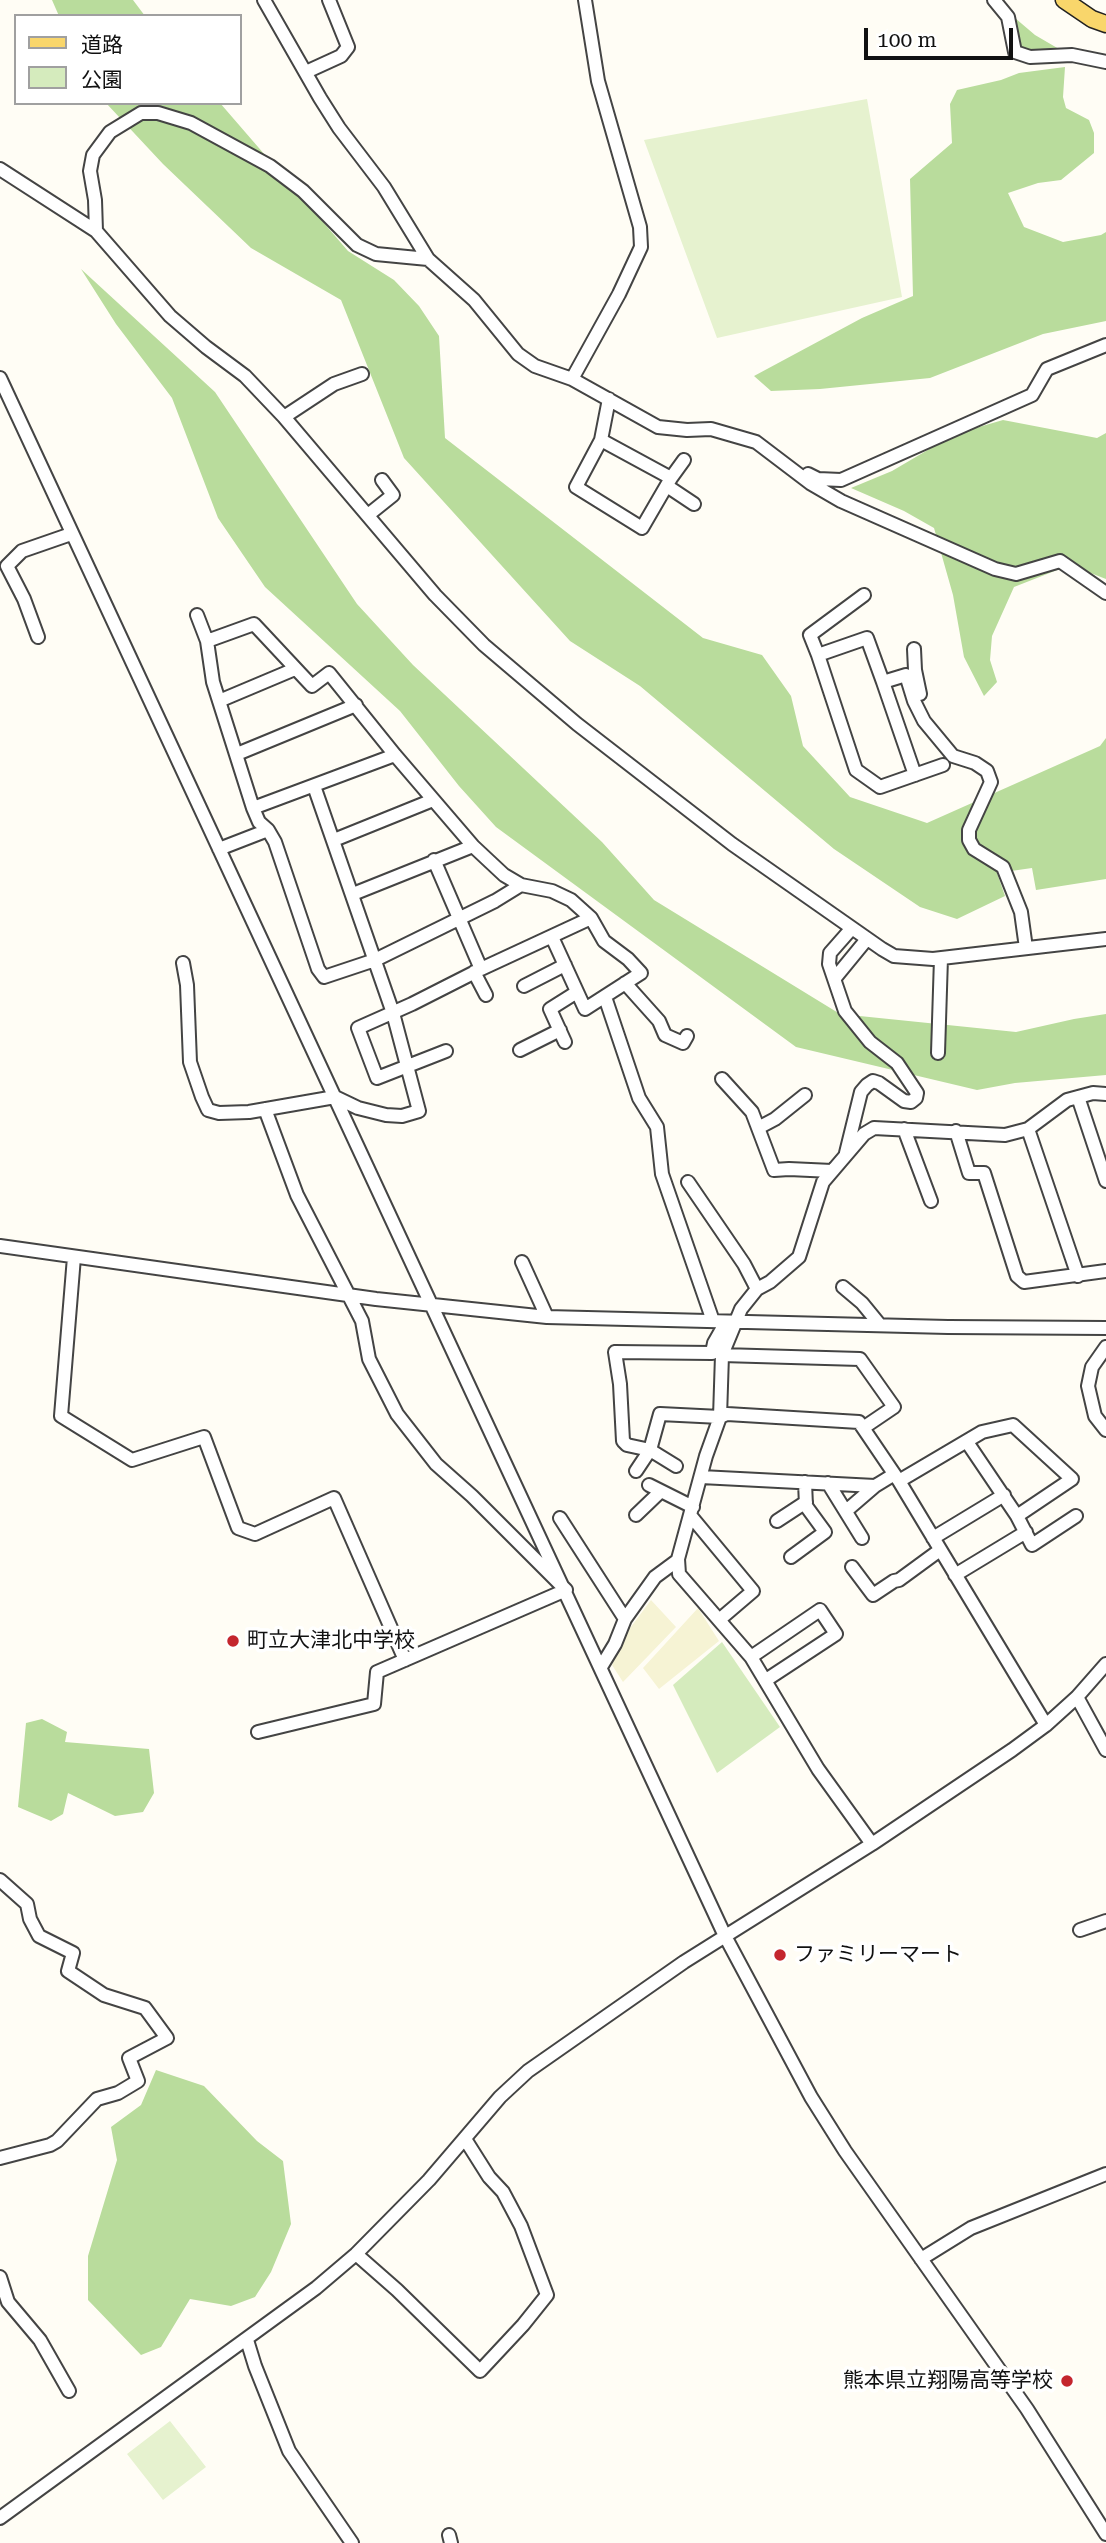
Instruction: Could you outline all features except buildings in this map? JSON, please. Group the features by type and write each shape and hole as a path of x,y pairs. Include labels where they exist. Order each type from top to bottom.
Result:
{"main road":[{"path":"1064,0 1093,19 1106,24"}],"street":[{"path":"264,0 340,128 384,187 428,260 474,300 518,354 535,366 572,379 658,427 711,429 756,442 810,483 841,501 995,569 1016,574 1060,561 1106,593"},
{"path":"306,72 341,56 348,47 329,0"},
{"path":"572,379 619,295 641,247 640,227 598,80 585,0"},
{"path":"994,0 1008,17 1015,52 1030,57 1072,55 1106,62"},
{"path":"96,231 90,171 93,155 110,132 141,113 158,113 191,123 270,166 303,191 357,245 376,254 428,260"},
{"path":"0,169 96,231 170,316 245,376 284,417 435,595 484,645 577,724 721,836 867,939 894,956 941,958 1106,939"},
{"path":"785,463 818,479 841,480 1032,395 1047,369 1106,345"},
{"path":"284,417 334,384 362,374"},
{"path":"0,378 725,1936 811,2097 845,2151 1027,2409 1106,2534"},
{"path":"609,399 601,440 576,487 642,528 684,460"},
{"path":"601,440 669,482 694,504"},
{"path":"368,515 393,495 382,480"},
{"path":"38,636 24,599 7,566 22,551 71,534"},
{"path":"864,595 810,635 856,770 880,787 943,765"},
{"path":"197,615 207,641 213,682 253,808 259,822 275,842 318,969 324,977 375,960 522,885"},
{"path":"207,641 254,624 312,686 329,673 473,846 504,875 522,885 552,891 571,900 591,918 604,941 628,959 640,973 585,1009 552,937"},
{"path":"818,656 867,638 915,775"},
{"path":"914,649 918,687 937,737"},
{"path":"219,701 295,669"},
{"path":"883,682 906,675 914,701 924,720 953,757 975,763 987,771 991,782 969,830 969,841 974,849 1003,867 1021,912 1026,948"},
{"path":"237,754 356,705"},
{"path":"253,808 395,755"},
{"path":"183,963 187,985 190,1062 205,1106 219,1113 265,1109 335,1097 358,1108 386,1115 402,1116 419,1111 393,1013 314,786"},
{"path":"334,840 433,800"},
{"path":"219,849 268,830"},
{"path":"353,894 473,846"},
{"path":"434,860 459,918 486,995"},
{"path":"446,1051 377,1078 358,1028 591,918"},
{"path":"845,1156 861,1092 867,1085 879,1083 904,1101 911,1102 916,1098 916,1093 897,1063 870,1042 845,1011 829,964 830,953 852,928"},
{"path":"835,978 867,939"},
{"path":"938,1053 941,958"},
{"path":"524,986 565,965"},
{"path":"625,983 659,1021 665,1035 683,1043"},
{"path":"565,1042 550,1009 577,992"},
{"path":"605,997 639,1098 657,1127 662,1174 725,1322 720,1417 677,1560 679,1574 751,1657 818,1769 872,1844"},
{"path":"520,1050 560,1030"},
{"path":"722,1079 752,1112 774,1170 832,1171"},
{"path":"676,1466 650,1450 627,1445 623,1441 620,1384 615,1352 712,1353 714,1342 725,1322 741,1309 757,1289 771,1282 799,1257 823,1182 864,1134 874,1128 1005,1135 1028,1129 1067,1100 1093,1093 1106,1094"},
{"path":"758,1128 775,1119 805,1095"},
{"path":"1078,1097 1106,1181"},
{"path":"265,1109 297,1195 362,1321 369,1359 397,1414 436,1464 566,1590"},
{"path":"904,1129 931,1201"},
{"path":"1028,1129 1078,1276"},
{"path":"956,1131 969,1173 984,1172 1017,1276 1024,1282 1106,1271"},
{"path":"688,1182 744,1264 757,1289"},
{"path":"0,1246 432,1307 547,1317 1106,1328"},
{"path":"74,1257 61,1416 132,1460 204,1437 238,1528 256,1534 334,1499 405,1660"},
{"path":"522,1262 547,1317"},
{"path":"843,1287 862,1303 880,1325"},
{"path":"1106,1347 1092,1367 1088,1386 1096,1416 1106,1430"},
{"path":"722,1355 860,1359 894,1407 863,1427"},
{"path":"636,1471 650,1450 660,1414 720,1417 727,1414 859,1422 956,1575 1046,1725"},
{"path":"846,1511 875,1486 896,1478 982,1432 1013,1425 1072,1479 1017,1516"},
{"path":"967,1442 1004,1495 1032,1545 1076,1516"},
{"path":"701,1477 875,1486"},
{"path":"791,1557 825,1532 806,1502 804,1482"},
{"path":"828,1483 862,1538"},
{"path":"636,1514 655,1488 691,1511 753,1591 719,1620"},
{"path":"852,1566 873,1595 899,1580 936,1544 1004,1495"},
{"path":"777,1521 806,1502"},
{"path":"560,1518 625,1619"},
{"path":"956,1575 1026,1532"},
{"path":"601,1667 615,1644 625,1619 654,1577 677,1560"},
{"path":"258,1732 374,1704 377,1672 566,1590"},
{"path":"751,1657 820,1609 836,1634 766,1680"},
{"path":"0,2518 317,2288 356,2254 429,2180 500,2097 536,2064 651,1984 986,1769 1046,1725 1106,1664"},
{"path":"1077,1696 1106,1750"},
{"path":"0,1881 27,1904 30,1919 39,1936 73,1953 68,1971 104,1995 145,2008 167,2038 129,2059 138,2081 118,2093 97,2099 57,2141 0,2158"},
{"path":"1080,1930 1106,1921"},
{"path":"356,2254 480,2371 547,2295 521,2226 503,2192 489,2177 465,2140"},
{"path":"921,2259 971,2228 1106,2174"},
{"path":"0,2277 8,2302 40,2340 69,2391"},
{"path":"247,2340 289,2451 352,2543"}],"shaded area":[{"path":"651,1600 676,1627 623,1682 612,1665 622,1639"},
{"path":"698,1608 719,1641 659,1689 643,1668"}],"green space":[{"path":"52,0 133,0 144,14 58,14"},
{"path":"1015,18 1035,35 1059,49 1057,52 1032,54 1021,49 1012,20"},
{"path":"1065,67 1063,97 1066,108 1089,120 1094,133 1094,153 1061,180 1038,183 1008,193 1024,227 1063,242 1106,232 1106,321 1043,334 930,378 771,391 754,376 862,318 913,296 910,179 952,143 950,104 957,90 1019,73"},
{"path":"867,99 902,297 717,338 644,140"},
{"path":"108,105 222,105 348,251 394,280 419,306 439,336 445,438 703,638 762,655 791,696 803,746 850,797 927,823 1100,746 1106,738 1106,879 1036,890 1032,868 997,873 1005,896 957,919 920,907 834,849 640,686 570,641 404,458 341,300 251,248 163,164"},
{"path":"81,269 215,392 357,604 413,665 602,842 654,900 840,1014 1016,1032 1106,1014 1106,1075 1015,1083 977,1090 796,1047 496,827 459,786 400,711 265,587 218,518 172,398 116,324"},
{"path":"1003,420 1097,438 1106,433 1106,579 1070,565 1014,587 992,636 990,660 997,682 984,696 964,657 953,595 934,528 904,511 851,488 892,471 955,434"},
{"path":"722,1642 780,1727 717,1773 673,1685"},
{"path":"42,1719 67,1732 65,1742 149,1749 154,1793 143,1812 115,1816 68,1793 63,1814 51,1821 18,1807 26,1723"},
{"path":"156,2070 204,2086 257,2141 283,2161 291,2224 271,2272 255,2297 231,2306 190,2299 161,2347 141,2355 88,2300 88,2256 117,2160 111,2127 141,2105"},
{"path":"170,2421 206,2467 163,2500 127,2454"}],"place":[{"name":"町立大津北中学校","path":"233,1641"},
{"name":"ファミリーマート","path":"780,1955"},
{"name":"熊本県立翔陽高等学校","path":"1067,2381"}]}
